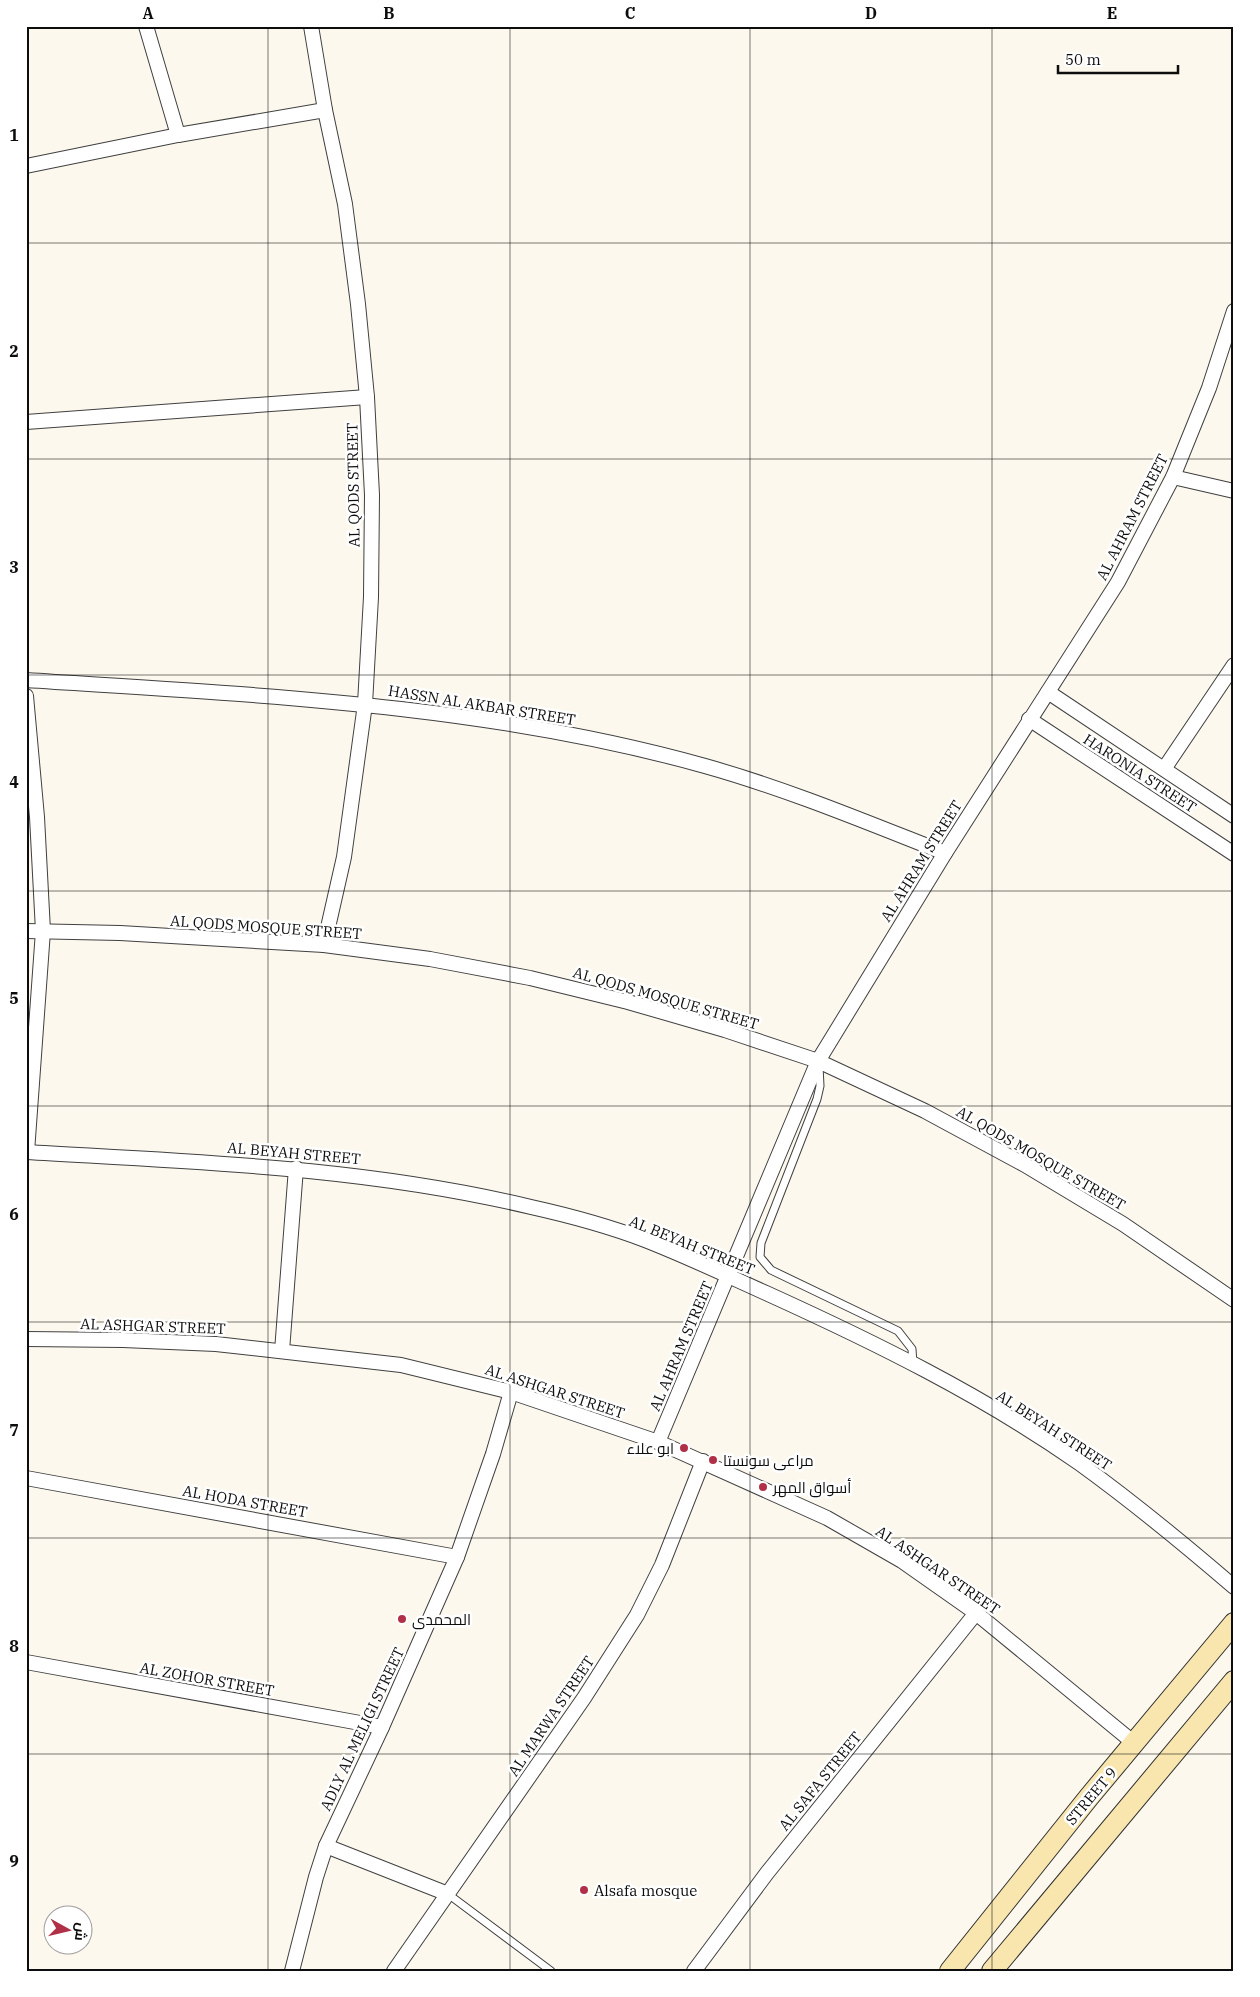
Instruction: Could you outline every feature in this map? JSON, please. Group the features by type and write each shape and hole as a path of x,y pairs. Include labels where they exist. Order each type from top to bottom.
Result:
{"main road":[{"name":"STREET 9","path":"950,1971 1134,1743 1234,1623"},
{"path":"992,1971 1234,1681"}],"street":[{"path":"146,26 178,135"},
{"name":"AL QODS STREET","path":"311,26 325,110 345,204 367,397 372,495 371,597 365,704 344,856 324,945"},
{"path":"26,166 178,135 325,110"},
{"name":"AL AHRAM STREET","path":"658,1442 818,1061 945,853 1118,582 1173,477 1209,388 1234,311"},
{"path":"26,422 367,397"},
{"path":"1173,477 1234,491"},
{"path":"1164,770 1234,666"},
{"name":"HASSN AL AKBAR STREET","path":"26,680 365,704 502,722 601,742 704,766 803,798 945,853"},
{"name":"HARONIA STREET","path":"1048,692 1234,816"},
{"path":"26,696 37,817 43,931 27,1152"},
{"name":"HARONIA STREET","path":"1029,719 1234,854"},
{"name":"AL QODS MOSQUE STREET","path":"26,931 324,945 430,959 530,978 628,1002 818,1061 925,1111 1026,1165 1124,1224 1234,1300"},
{"name":"AL BEYAH STREET","path":"27,1152 296,1168 386,1179 532,1207 644,1239 825,1320 913,1364 994,1408 1077,1462 1168,1530 1234,1587"},
{"path":"282,1351 296,1168"},
{"name":"AL ASHGAR STREET","path":"26,1339 132,1340 216,1344 401,1365 511,1392 658,1442 827,1518 902,1562 976,1613 1134,1743"},
{"name":"ADLY AL MELIGI STREET","path":"292,1971 316,1876 326,1846 382,1728 457,1556 493,1454 511,1392"},
{"name":"AL MARWA STREET","path":"394,1971 584,1698 637,1615 662,1565 703,1461"},
{"name":"AL HODA STREET","path":"26,1478 457,1556"},
{"name":"AL SAFA STREET","path":"694,1971 767,1873 976,1613"},
{"name":"AL ZOHOR STREET","path":"26,1662 382,1728"},
{"path":"326,1846 448,1894"}],"lane":[{"path":"818,1061 820,1073 818,1099 760,1243 760,1257 771,1270 898,1331 908,1342 913,1364"},
{"path":"448,1894 551,1971"}],"place":[{"name":"ابو علاء","path":"684,1448"},
{"name":"مراعى سونستا","path":"713,1460"},
{"name":"أسواق المهر","path":"763,1487"},
{"name":"المحمدى","path":"402,1619"},
{"name":"Alsafa mosque","path":"584,1890"}]}
